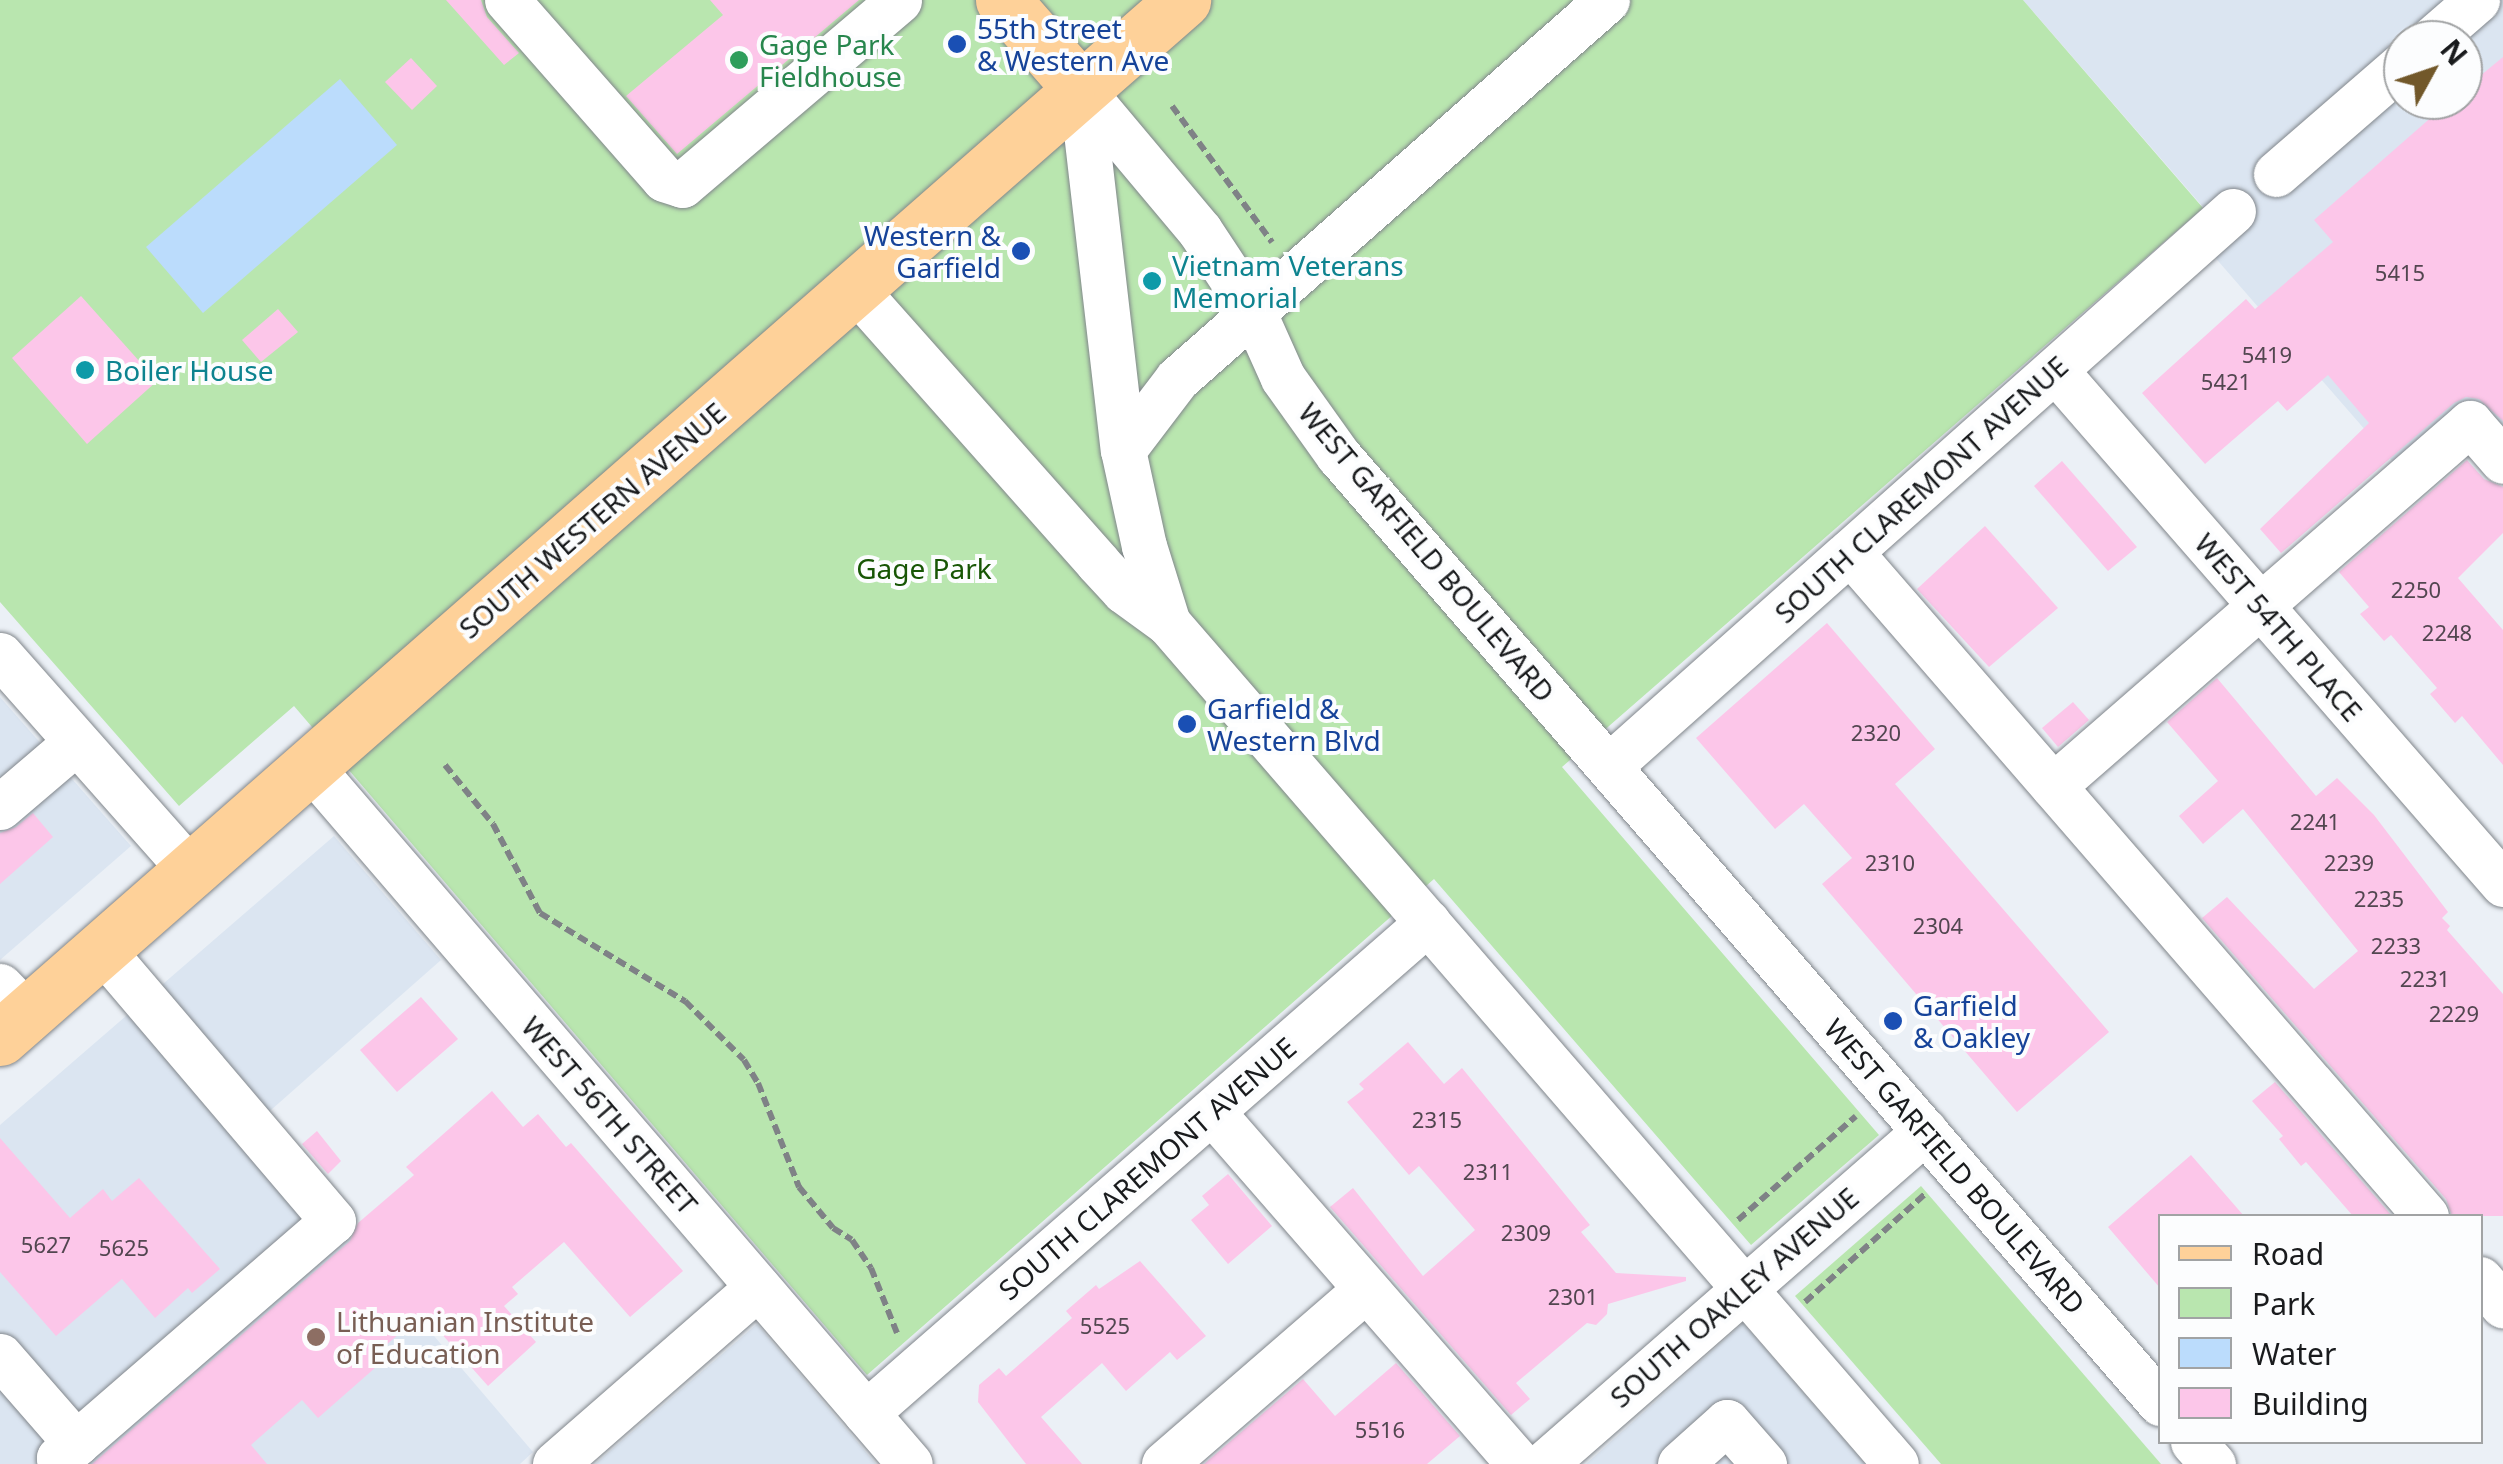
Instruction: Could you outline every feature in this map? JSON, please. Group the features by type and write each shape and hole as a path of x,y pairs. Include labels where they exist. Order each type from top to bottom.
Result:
{"main road":[{"path":"1003,0 1081,88"},
{"name":"SOUTH WESTERN AVENUE","path":"9,1013 101,948 1183,0"}],"street":[{"path":"508,0 664,179 682,185 899,0"},
{"path":"1123,450 1177,378 1607,0"},
{"path":"2454,20 2478,0"},
{"path":"2276,174 2383,81"},
{"path":"1081,88 1123,450 1144,546 1168,623"},
{"name":"WEST GARFIELD BOULEVARD","path":"1081,88 1200,230 1253,312 1284,378 1309,418 2158,1402"},
{"name":"SOUTH CLAREMONT AVENUE","path":"1609,766 2232,212"},
{"path":"856,290 1098,564 1124,591 1168,623 1896,1464"},
{"name":"WEST 54TH PLACE","path":"2055,370 2503,884"},
{"path":"2053,786 2470,423 2503,460"},
{"path":"1850,552 2424,1214"},
{"path":"3,665 190,870"},
{"path":"9,782 76,742"},
{"name":"WEST 56TH STREET","path":"310,766 910,1464"},
{"name":"SOUTH CLAREMONT AVENUE","path":"866,1413 1428,922"},
{"path":"0,1356 70,1454 334,1221 101,948"},
{"path":"1212,1112 1519,1464"},
{"name":"SOUTH OAKLEY AVENUE","path":"1561,1459 1744,1289 1925,1131"},
{"path":"2483,1282 2503,1305"},
{"path":"555,1464 758,1288"},
{"path":"1164,1464 1366,1289"},
{"path":"1680,1464 1727,1422 1764,1464"},
{"path":"2196,1444 2213,1464"}],"path":[{"path":"1170,119 1175,110 1273,242"},
{"path":"445,766 493,824 540,914 685,1001 744,1060 758,1083 799,1187 833,1228 852,1240 872,1268 902,1344"},
{"path":"1737,1221 1868,1105"},
{"path":"1804,1302 1934,1186"}],"shaded area":[{"path":"2023,0 2503,0 2503,461 2470,424 2407,478 2185,223 2203,207"},
{"path":"0,697 131,846 0,960"},
{"path":"334,836 441,960 254,1125 533,1452 520,1464 0,1464 0,1125"},
{"path":"1743,1323 1865,1464 1586,1464"},
{"path":"757,1324 876,1464 595,1464"}],"green space":[{"name":"Gage Park","path":"0,0 2023,0 2203,208 1562,767 1879,1135 1751,1245 1434,879 867,1375 294,706 179,806 0,602"},
{"path":"1921,1186 2161,1464 1941,1464 1795,1296"}],"water":[{"path":"340,79 397,145 203,313 146,247"}],"building":[{"path":"446,0 481,0 487,17 519,53 504,65"},
{"name":"Gage Park Fieldhouse","path":"710,0 859,0 677,154 626,96 723,15"},
{"path":"2503,57 2503,421 2479,399 2466,397 2454,403 2281,553 2260,529 2369,423 2328,375 2287,411 2278,401 2205,464 2142,393 2246,299 2255,309 2333,242 2314,220 2428,120 2483,120 2483,74"},
{"path":"411,58 437,86 412,110 385,82"},
{"name":"Boiler House","path":"81,296 157,381 87,444 12,358"},
{"path":"278,309 298,332 261,362 242,340"},
{"path":"2467,460 2484,479 2503,487 2503,533 2458,578 2503,630 2503,765 2462,716 2455,723 2430,694 2437,688 2391,635 2384,641 2360,614 2369,607 2339,572"},
{"path":"2062,461 2137,547 2108,571 2034,486"},
{"path":"1985,526 2058,608 1989,667 1917,589"},
{"path":"1827,623 1935,749 1895,784 2109,1032 2017,1112 1822,884 1852,858 1804,804 1775,829 1696,738"},
{"path":"2217,678 2316,796 2337,778 2374,815 2448,912 2442,918 2450,926 2447,930 2503,994 2503,1216 2451,1214 2446,1199 2202,918 2227,897 2314,989 2358,951 2243,809 2203,844 2179,816 2218,781 2167,722"},
{"path":"2073,702 2089,720 2058,747 2042,728"},
{"path":"33,813 53,837 0,884 0,833 16,827"},
{"path":"421,997 458,1039 397,1092 360,1050"},
{"path":"1408,1042 1444,1084 1462,1068 1590,1225 1581,1232 1616,1273 1686,1277 1686,1281 1608,1304 1607,1314 1596,1325 1587,1323 1516,1383 1530,1399 1511,1415 1330,1207 1353,1188 1423,1276 1475,1230 1419,1166 1409,1175 1347,1102 1364,1089 1359,1084"},
{"path":"2275,1082 2390,1214 2351,1214 2306,1162 2301,1166 2279,1139 2283,1136 2252,1101"},
{"path":"492,1091 523,1127 538,1114 566,1147 571,1143 683,1271 630,1317 564,1242 512,1287 518,1294 504,1306 536,1342 488,1386 423,1313 377,1353 384,1360 318,1418 302,1400 251,1445 267,1464 92,1464 350,1241 358,1223 414,1175 406,1167"},
{"path":"317,1131 341,1161 328,1174 302,1144"},
{"path":"0,1138 70,1218 103,1189 112,1201 139,1178 220,1269 192,1293 188,1288 155,1318 122,1279 56,1336 0,1272"},
{"path":"2191,1155 2242,1214 2158,1214 2158,1286 2108,1227"},
{"path":"1228,1174 1272,1226 1228,1264 1191,1220 1209,1205 1202,1196"},
{"path":"1140,1261 1206,1336 1177,1360 1170,1352 1126,1391 1102,1363 1041,1417 1082,1464 1026,1464 978,1402 979,1385 999,1368 1006,1376 1072,1318 1066,1311 1096,1285 1099,1289"},
{"path":"1396,1363 1460,1436 1427,1464 1204,1464 1303,1379 1335,1416"}],"place":[{"name":"55th Street & Western Ave","path":"957,44"},
{"name":"Gage Park Fieldhouse","path":"739,60"},
{"name":"Western & Garfield","path":"1021,251"},
{"name":"Vietnam Veterans Memorial","path":"1152,281"},
{"name":"Boiler House","path":"85,370"},
{"name":"Garfield & Western Blvd","path":"1187,724"},
{"name":"Garfield & Oakley","path":"1893,1021"},
{"name":"Lithuanian Institute of Education","path":"316,1337"}]}
